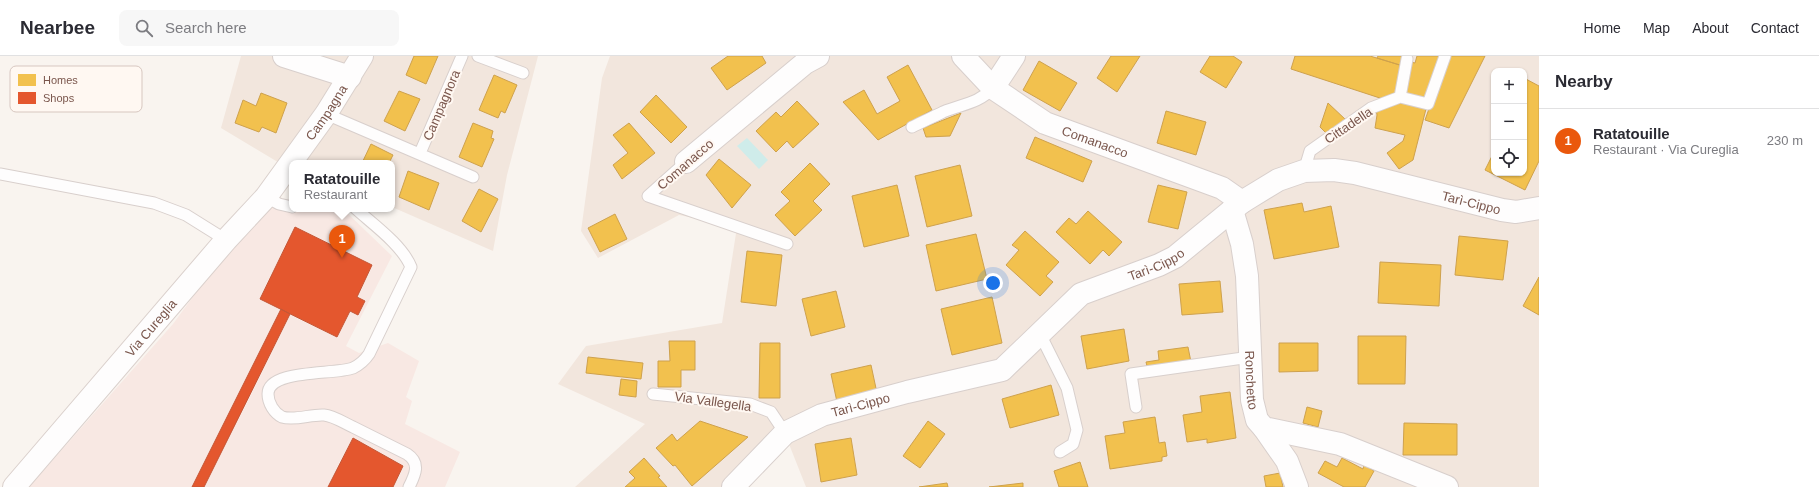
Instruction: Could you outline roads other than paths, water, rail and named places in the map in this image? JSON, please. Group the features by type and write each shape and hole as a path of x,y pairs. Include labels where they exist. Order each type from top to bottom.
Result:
{"street":[{"path":"284,56 350,78"},
{"name":"Campagna","path":"291,160 326,114 350,78 362,56"},
{"name":"Comanacco","path":"686,162 805,63 818,56"},
{"name":"Comanacco","path":"963,56 993,88 1045,123 1222,188 1237,206"},
{"path":"993,88 1014,56"},
{"name":"Campagna","path":"286,167 289,163"},
{"name":"Via Cureglia","path":"14,487 226,240 266,197 286,167"},
{"name":"Tarì-Cippo","path":"785,433 822,415 907,392 1002,370 1081,294 1159,265 1175,257 1237,206 1278,180 1304,171 1334,170 1355,173 1502,210 1516,212 1539,208"},
{"name":"Ronchetto","path":"1237,206 1247,276 1250,357 1254,410 1257,420 1264,428 1340,444 1447,487"},
{"path":"1264,428 1287,461 1297,487"},
{"path":"733,487 785,433"}],"lane":[{"name":"Campagnora","path":"420,153 462,56"},
{"path":"478,56 523,73"},
{"path":"1407,59 1400,97 1428,104 1445,56"},
{"path":"912,126 944,112 979,100 985,97 993,88"},
{"name":"Cittadella","path":"1304,171 1310,151 1371,108 1400,97"},
{"name":"Campagnora","path":"326,114 473,177"},
{"name":"Comanacco","path":"686,162 648,196 786,244"},
{"path":"0,174 154,202 186,215 226,240"},
{"path":"266,197 279,204 289,206"},
{"path":"359,212 397,247 406,257 411,267 368,354 363,361 354,368 342,371 280,379 271,385 268,394 273,409 281,416 288,418 325,415 342,421 407,454 413,458 416,463 416,469 409,487"},
{"path":"1040,334 1068,388 1077,430 1073,444 1060,452"},
{"path":"1136,407 1131,374 1250,357"},
{"name":"Via Vallegella","path":"653,394 750,404 771,412 785,433"}],"water":[{"path":"747,138 768,160 759,169 737,146"}],"place":[{"name":"Ratatouille","path":"342,258"}]}
